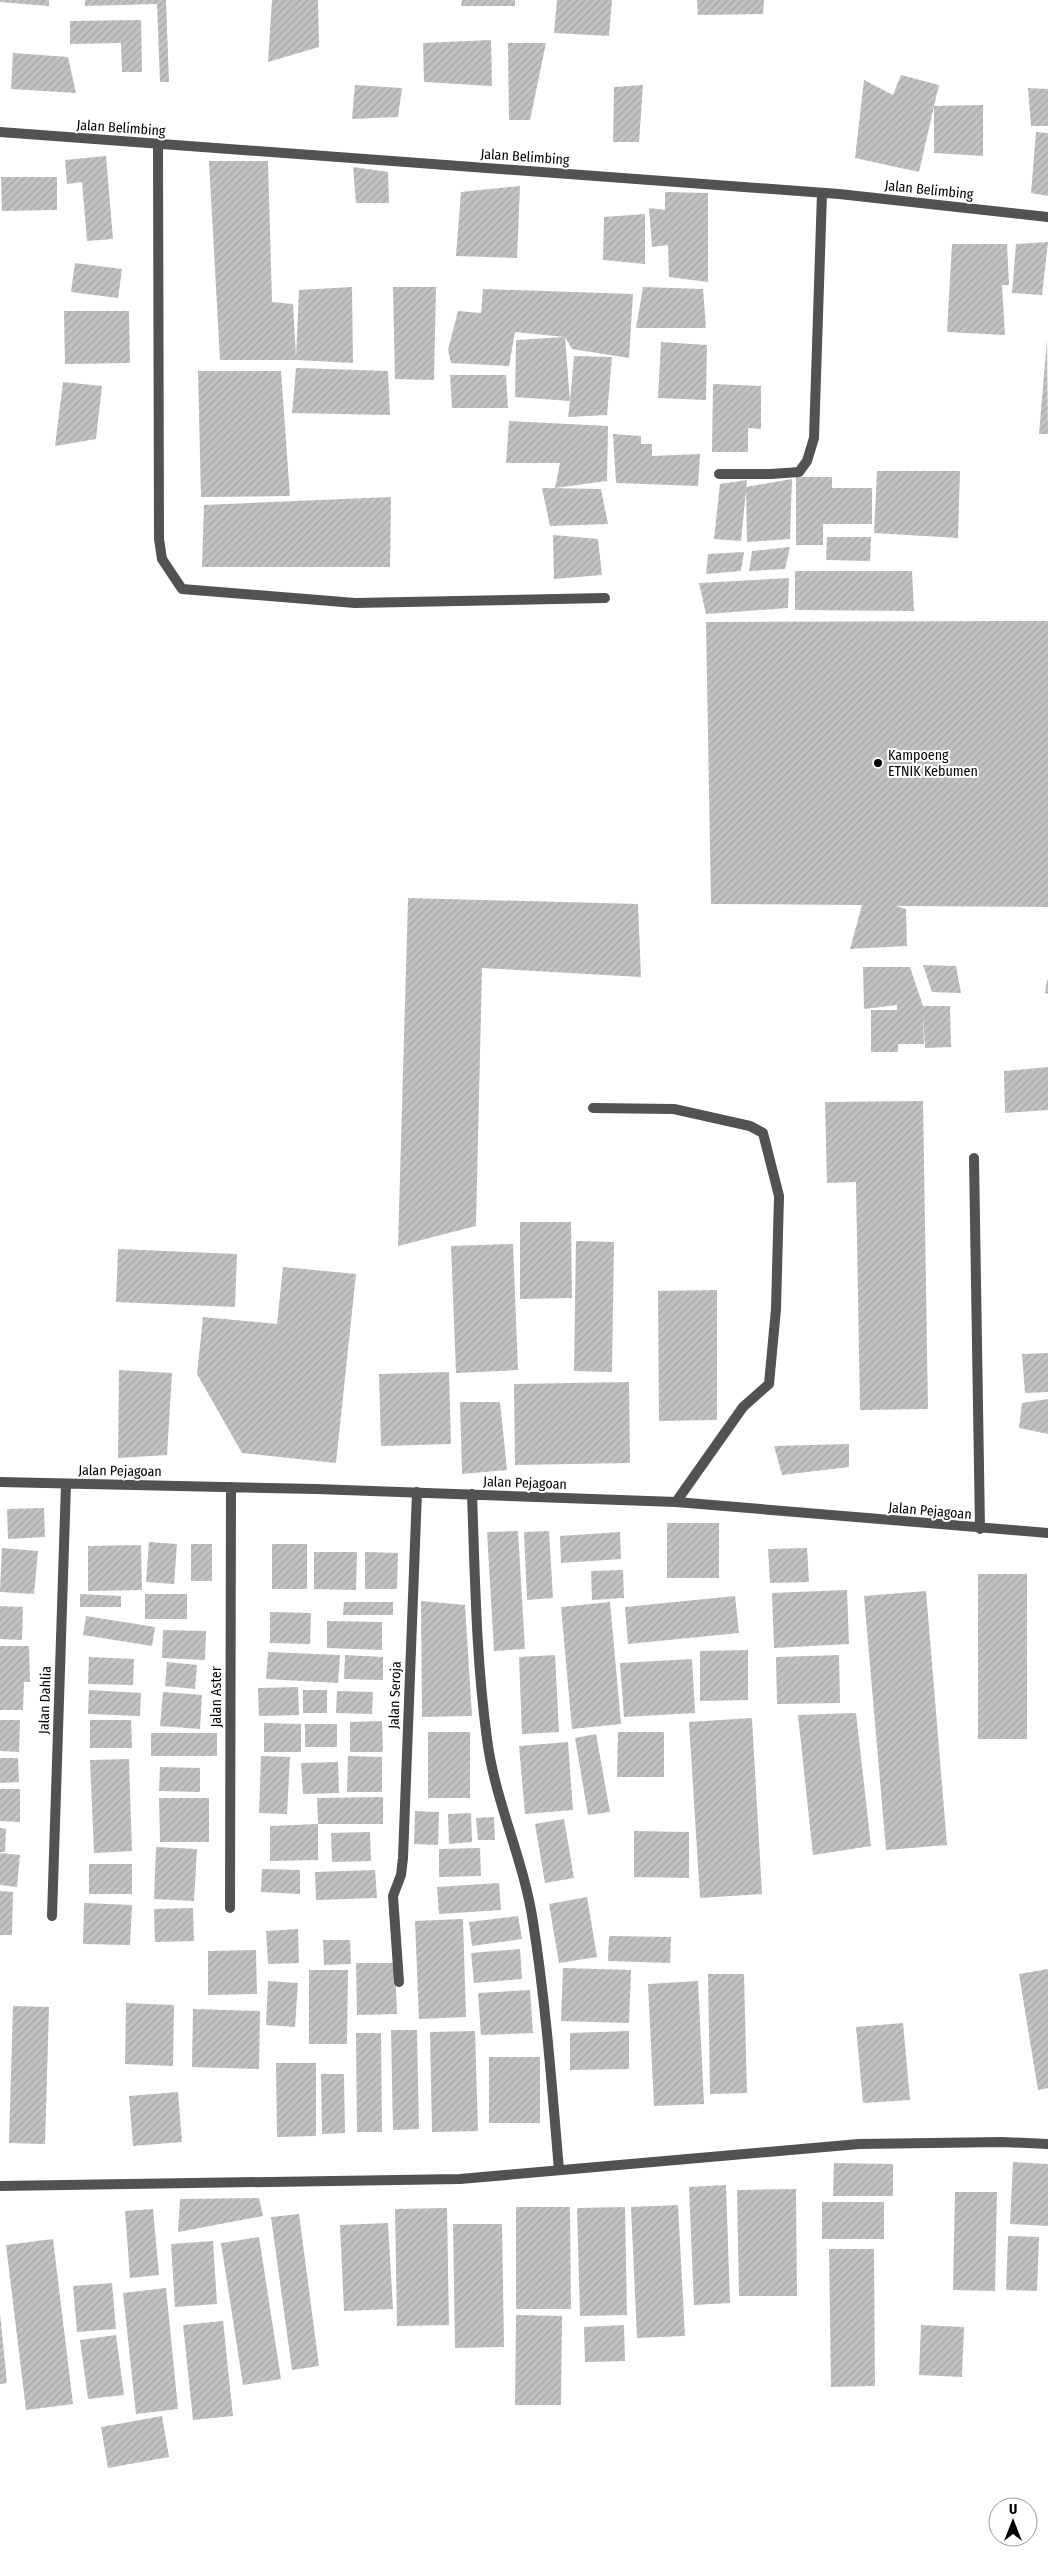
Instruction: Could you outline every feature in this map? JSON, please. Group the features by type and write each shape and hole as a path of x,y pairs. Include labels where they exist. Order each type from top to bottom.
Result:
{"street":[{"name":"Jalan Belimbing","path":"0,132 822,193 1048,217"},
{"path":"158,144 159,539 162,559 182,589 354,603 605,598"},
{"path":"719,474 799,472 807,461 814,438 822,193"},
{"path":"593,1108 674,1109 750,1126 763,1134 779,1196 776,1309 769,1384 742,1407 676,1502"},
{"path":"974,1158 980,1530"},
{"name":"Jalan Pejagoan","path":"0,1482 417,1492 676,1502 980,1530 1048,1533"},
{"name":"Jalan Dahlia","path":"52,1916 66,1484"},
{"name":"Jalan Aster","path":"230,1908 231,1487"},
{"name":"Jalan Seroja","path":"399,1982 393,1896 403,1858 417,1492"},
{"path":"472,1494 477,1622 487,1740 498,1796 533,1921 548,2048 559,2170"},
{"path":"0,2186 460,2179 859,2144 1002,2142 1048,2144"}],"building":[{"path":"0,0 49,0 49,6 0,2"},
{"path":"85,0 166,0 169,82 160,82 157,4 85,6"},
{"path":"272,0 318,0 319,47 268,62"},
{"path":"462,0 515,0 515,6 461,6"},
{"path":"557,0 612,0 609,36 554,33"},
{"path":"697,0 764,0 763,14 698,15"},
{"path":"141,20 142,72 122,72 121,43 70,44 70,21"},
{"path":"491,40 492,86 424,82 423,43"},
{"path":"508,43 546,43 530,120 509,120"},
{"path":"13,53 68,57 76,93 11,89"},
{"path":"901,75 939,85 919,172 855,158 864,80 893,95"},
{"path":"355,85 402,88 398,117 352,119"},
{"path":"643,85 639,142 613,142 614,87"},
{"path":"1028,88 1048,89 1048,126 1031,126"},
{"path":"983,105 983,156 934,153 934,106"},
{"path":"1036,132 1048,133 1048,196 1031,193"},
{"path":"106,156 113,239 87,241 82,182 67,184 65,160"},
{"path":"209,161 268,161 272,302 293,304 296,357 299,290 352,287 353,363 296,360 220,360"},
{"path":"353,167 388,172 389,203 356,203"},
{"path":"1,177 57,177 57,210 2,211"},
{"path":"520,186 517,258 456,256 461,192"},
{"path":"665,192 708,193 708,282 669,277 668,245 652,247 649,208 665,210"},
{"path":"645,214 645,264 603,260 604,217"},
{"path":"1048,242 1042,295 1012,293 1016,244"},
{"path":"952,244 1007,244 1009,285 1002,285 1005,335 947,332"},
{"path":"75,263 122,269 118,298 71,292"},
{"path":"393,287 436,287 434,380 395,379"},
{"path":"643,287 703,289 706,328 636,328"},
{"path":"483,289 633,294 629,358 572,349 565,337 515,332 509,366 451,363 448,350 458,311 481,313"},
{"path":"64,311 129,311 130,363 65,364"},
{"path":"565,337 570,401 515,397 516,340"},
{"path":"1047,340 1048,434 1039,434"},
{"path":"661,342 707,345 706,400 658,398"},
{"path":"574,356 612,357 607,415 568,417"},
{"path":"296,368 388,371 390,415 292,413"},
{"path":"198,371 281,371 290,496 201,497"},
{"path":"450,375 506,375 508,408 452,408"},
{"path":"63,382 102,386 96,439 55,446"},
{"path":"713,384 761,386 761,429 748,428 748,452 712,452"},
{"path":"509,421 608,426 607,481 555,488 560,463 506,463"},
{"path":"613,434 641,436 641,444 652,444 652,456 700,454 698,486 616,483"},
{"path":"877,471 960,471 958,538 874,533"},
{"path":"796,477 832,477 832,488 872,488 872,524 823,524 823,545 796,545"},
{"path":"792,479 790,539 747,542 746,487"},
{"path":"747,480 741,541 714,539 720,484"},
{"path":"542,488 601,489 608,524 550,526"},
{"path":"391,497 390,567 202,567 204,505"},
{"path":"553,535 598,539 602,575 554,579"},
{"path":"827,537 871,537 870,561 826,560"},
{"path":"790,547 785,569 749,571 752,551"},
{"path":"744,552 741,571 706,574 708,554"},
{"path":"795,571 912,571 914,611 795,610"},
{"path":"789,578 788,608 706,614 699,583"},
{"name":"Kampoeng ETNIK Kebumen","path":"1048,621 1048,907 896,906 906,909 907,946 850,949 862,905 711,904 706,622"},
{"path":"408,898 638,904 641,977 482,968 476,1226 398,1246"},
{"path":"923,965 956,966 961,993 932,992"},
{"path":"863,967 910,967 923,1006 950,1006 951,1047 925,1048 923,1011 924,1044 898,1044 898,1052 871,1052 871,1010 897,1010 897,1005 864,1009"},
{"path":"1048,980 1048,994 1045,993"},
{"path":"1048,1067 1048,1110 1005,1113 1004,1071"},
{"path":"923,1101 928,1409 860,1410 856,1182 827,1183 825,1102"},
{"path":"520,1222 571,1222 572,1298 520,1299"},
{"path":"576,1241 614,1242 612,1372 574,1371"},
{"path":"513,1244 518,1370 456,1373 451,1246"},
{"path":"118,1249 237,1254 235,1307 116,1302"},
{"path":"283,1267 356,1274 336,1463 242,1453 197,1374 203,1317 277,1324"},
{"path":"717,1290 717,1420 659,1421 658,1291"},
{"path":"1048,1353 1048,1392 1025,1393 1022,1354"},
{"path":"119,1370 172,1373 167,1455 118,1458"},
{"path":"449,1372 451,1444 381,1446 379,1374"},
{"path":"629,1382 630,1463 515,1465 514,1384"},
{"path":"1048,1399 1048,1434 1019,1428 1022,1403"},
{"path":"460,1402 500,1402 507,1470 462,1474"},
{"path":"849,1444 849,1467 782,1475 774,1446"},
{"path":"44,1508 45,1537 8,1539 7,1509"},
{"path":"667,1523 719,1523 719,1578 667,1578"},
{"path":"518,1531 525,1649 494,1651 487,1532"},
{"path":"549,1531 553,1598 527,1600 524,1532"},
{"path":"620,1532 621,1559 561,1563 560,1536"},
{"path":"149,1542 177,1544 174,1584 146,1582"},
{"path":"191,1544 212,1544 212,1581 191,1581"},
{"path":"272,1544 307,1544 307,1589 272,1589"},
{"path":"141,1545 142,1590 88,1591 88,1546"},
{"path":"2,1548 38,1551 34,1594 0,1592"},
{"path":"807,1548 809,1582 770,1583 768,1549"},
{"path":"314,1552 357,1552 356,1590 314,1589"},
{"path":"365,1552 398,1553 397,1589 365,1589"},
{"path":"623,1570 624,1598 592,1600 591,1571"},
{"path":"978,1574 1027,1574 1027,1739 978,1739"},
{"path":"847,1590 849,1644 774,1648 772,1593"},
{"path":"926,1591 947,1845 886,1850 864,1596"},
{"path":"80,1594 121,1596 121,1607 80,1607"},
{"path":"145,1594 187,1594 187,1619 145,1619"},
{"path":"735,1596 739,1633 628,1644 625,1607"},
{"path":"421,1601 465,1605 472,1716 422,1717"},
{"path":"344,1602 393,1602 393,1615 343,1615"},
{"path":"610,1602 621,1724 572,1729 561,1607"},
{"path":"0,1606 23,1607 22,1640 0,1639"},
{"path":"270,1612 311,1613 310,1644 270,1643"},
{"path":"86,1616 155,1627 152,1646 83,1635"},
{"path":"327,1621 382,1622 382,1650 327,1648"},
{"path":"163,1630 206,1631 205,1660 162,1658"},
{"path":"0,1646 29,1646 30,1682 24,1682 23,1710 0,1710"},
{"path":"748,1650 748,1700 700,1701 700,1651"},
{"path":"268,1652 340,1655 338,1683 266,1679"},
{"path":"345,1655 383,1657 383,1680 344,1679"},
{"path":"555,1655 559,1732 522,1734 519,1657"},
{"path":"839,1655 840,1703 777,1704 776,1657"},
{"path":"89,1657 134,1659 133,1685 88,1684"},
{"path":"692,1659 695,1713 624,1717 620,1663"},
{"path":"167,1662 197,1665 195,1689 165,1686"},
{"path":"298,1687 299,1715 259,1716 258,1688"},
{"path":"89,1690 141,1693 140,1716 88,1714"},
{"path":"303,1690 327,1690 327,1713 303,1713"},
{"path":"337,1691 373,1692 372,1714 336,1713"},
{"path":"163,1692 202,1695 200,1729 160,1726"},
{"path":"856,1713 871,1846 813,1855 798,1715"},
{"path":"752,1718 762,1894 700,1898 689,1722"},
{"path":"0,1720 20,1720 19,1752 0,1751"},
{"path":"90,1720 131,1720 132,1748 90,1748"},
{"path":"382,1721 383,1752 350,1752 350,1722"},
{"path":"264,1723 301,1724 301,1752 264,1752"},
{"path":"305,1724 337,1724 337,1747 305,1747"},
{"path":"428,1732 470,1732 470,1798 428,1798"},
{"path":"618,1732 664,1732 664,1777 617,1777"},
{"path":"151,1733 217,1733 217,1756 151,1756"},
{"path":"596,1734 610,1812 588,1815 575,1738"},
{"path":"568,1742 573,1810 525,1814 519,1746"},
{"path":"261,1756 290,1757 287,1814 259,1813"},
{"path":"348,1756 382,1757 382,1792 347,1792"},
{"path":"0,1758 18,1758 19,1782 0,1783"},
{"path":"129,1759 132,1851 94,1853 90,1760"},
{"path":"338,1762 339,1793 303,1794 301,1763"},
{"path":"160,1767 200,1768 200,1792 159,1791"},
{"path":"0,1789 20,1789 20,1822 0,1821"},
{"path":"383,1797 383,1824 318,1824 317,1798"},
{"path":"159,1798 209,1798 209,1842 160,1842"},
{"path":"415,1811 439,1812 438,1845 414,1844"},
{"path":"471,1813 472,1842 449,1844 448,1814"},
{"path":"494,1817 495,1840 478,1840 476,1818"},
{"path":"564,1819 574,1878 545,1883 535,1824"},
{"path":"318,1824 318,1860 270,1861 270,1826"},
{"path":"0,1828 6,1829 5,1852 0,1852"},
{"path":"634,1831 689,1832 689,1878 634,1877"},
{"path":"370,1832 371,1861 332,1862 331,1833"},
{"path":"156,1847 197,1849 194,1901 154,1899"},
{"path":"480,1848 481,1876 439,1877 439,1849"},
{"path":"0,1853 20,1855 17,1887 0,1885"},
{"path":"89,1864 132,1864 132,1894 89,1894"},
{"path":"262,1869 300,1870 300,1894 261,1892"},
{"path":"375,1870 377,1898 316,1900 315,1872"},
{"path":"499,1883 501,1910 439,1914 437,1887"},
{"path":"0,1891 13,1892 12,1935 0,1935"},
{"path":"587,1897 597,1957 559,1963 549,1904"},
{"path":"84,1903 132,1905 130,1945 83,1944"},
{"path":"193,1908 194,1941 155,1942 154,1909"},
{"path":"518,1916 522,1939 472,1946 469,1922"},
{"path":"463,1919 466,2017 419,2019 415,1921"},
{"path":"298,1929 299,1963 268,1964 266,1931"},
{"path":"609,1936 671,1937 670,1963 608,1961"},
{"path":"323,1940 350,1940 351,1964 324,1965"},
{"path":"520,1949 522,1979 474,1983 471,1953"},
{"path":"256,1950 257,1994 208,1995 208,1951"},
{"path":"356,1963 395,1963 397,2014 357,2015"},
{"path":"563,1968 631,1970 629,2023 561,2021"},
{"path":"1048,1969 1048,2088 1038,2090 1019,1974"},
{"path":"309,1970 348,1970 347,2044 309,2044"},
{"path":"708,1974 744,1974 747,2093 710,2094"},
{"path":"268,1981 298,1983 295,2027 266,2025"},
{"path":"698,1981 704,2104 654,2106 648,1984"},
{"path":"530,1990 533,2033 481,2035 478,1993"},
{"path":"126,2003 174,2005 173,2066 125,2064"},
{"path":"13,2006 49,2007 45,2144 9,2143"},
{"path":"193,2009 260,2011 259,2069 192,2067"},
{"path":"903,2023 910,2100 863,2103 856,2027"},
{"path":"391,2030 417,2030 419,2129 393,2130"},
{"path":"475,2031 478,2131 432,2132 430,2032"},
{"path":"629,2031 629,2069 570,2070 570,2033"},
{"path":"356,2033 381,2033 382,2132 357,2132"},
{"path":"489,2057 540,2057 540,2123 489,2123"},
{"path":"276,2063 316,2063 316,2136 277,2137"},
{"path":"321,2074 344,2074 345,2133 322,2134"},
{"path":"178,2092 182,2142 133,2146 129,2096"},
{"path":"1013,2162 1048,2164 1048,2226 1010,2224"},
{"path":"834,2163 893,2164 893,2196 833,2196"},
{"path":"726,2185 730,2303 694,2305 689,2187"},
{"path":"796,2189 797,2296 739,2296 737,2190"},
{"path":"955,2192 997,2192 995,2291 953,2290"},
{"path":"259,2198 263,2216 178,2232 180,2199"},
{"path":"822,2202 884,2202 884,2239 822,2239"},
{"path":"678,2205 685,2336 637,2338 631,2207"},
{"path":"516,2207 570,2207 571,2309 516,2309"},
{"path":"625,2207 627,2315 580,2316 577,2208"},
{"path":"447,2208 449,2325 397,2326 395,2209"},
{"path":"153,2209 159,2275 130,2278 125,2211"},
{"path":"299,2214 319,2366 292,2370 271,2217"},
{"path":"388,2223 393,2309 344,2311 340,2225"},
{"path":"453,2224 502,2224 504,2347 455,2348"},
{"path":"1008,2236 1039,2237 1037,2291 1006,2290"},
{"path":"259,2237 281,2379 243,2385 221,2243"},
{"path":"53,2239 73,2404 26,2410 6,2245"},
{"path":"213,2241 217,2304 175,2307 171,2244"},
{"path":"829,2249 874,2249 875,2386 831,2387"},
{"path":"112,2283 116,2329 77,2332 73,2286"},
{"path":"166,2288 178,2409 136,2414 123,2293"},
{"path":"0,2314 7,2383 0,2384"},
{"path":"516,2315 562,2316 561,2405 515,2405"},
{"path":"223,2321 233,2416 193,2420 183,2325"},
{"path":"624,2325 625,2361 585,2362 584,2327"},
{"path":"921,2325 964,2327 962,2377 919,2375"},
{"path":"116,2335 124,2395 88,2399 80,2340"},
{"path":"162,2416 169,2457 108,2468 101,2427"}],"place":[{"name":"Kampoeng ETNIK Kebumen","path":"878,763"}]}
